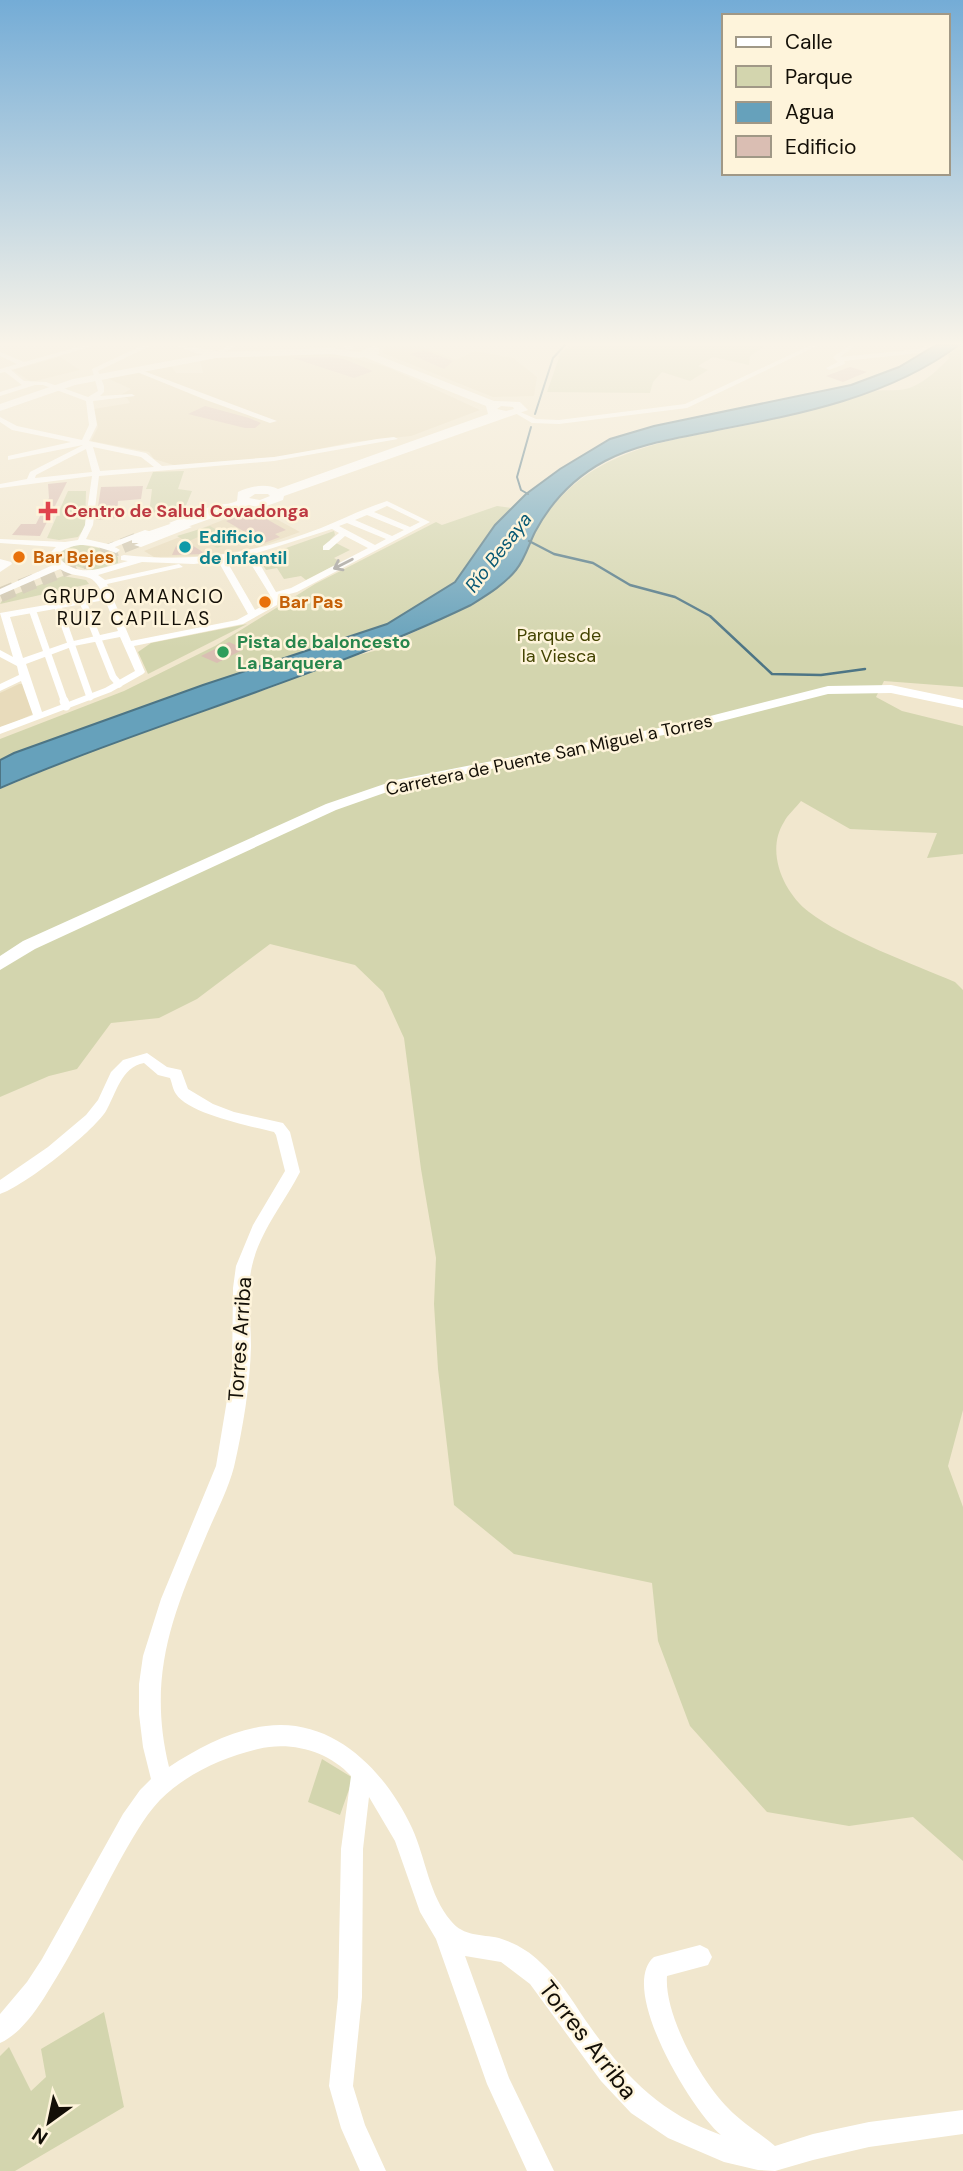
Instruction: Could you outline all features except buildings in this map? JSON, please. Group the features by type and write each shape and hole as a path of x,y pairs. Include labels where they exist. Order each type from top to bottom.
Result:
{"main road":[{"path":"137,540 240,503 268,503 276,500 275,492 395,446"}],"street":[{"path":"11,458 72,446"},
{"path":"30,482 33,474 82,446"},
{"path":"81,542 89,525 95,476 88,446"},
{"path":"103,446 144,455 159,467"},
{"path":"0,486 159,467 183,468 289,457 351,446"},
{"path":"38,454 58,462"},
{"path":"0,541 45,545 81,542 108,546 218,507 240,503"},
{"path":"102,582 107,572 121,559 226,513 240,503"},
{"path":"108,546 121,559 186,563 250,555 387,503 426,522 303,585 271,591"},
{"path":"368,512 411,530"},
{"path":"348,520 392,539"},
{"path":"332,526 342,534 374,548"},
{"path":"326,548 342,534"},
{"path":"55,552 68,544"},
{"path":"45,545 55,552"},
{"path":"0,731 90,697 140,672 102,582 92,574 61,565 55,559 55,552"},
{"path":"129,645 240,622 274,603 271,591 250,555"},
{"path":"222,560 253,615"},
{"path":"0,562 8,564 0,569"},
{"path":"102,582 161,572 186,563"},
{"path":"0,592 61,565"},
{"path":"92,574 107,572"},
{"path":"38,716 24,668 2,617 107,597"},
{"path":"83,602 113,677 119,684"},
{"path":"58,607 90,697"},
{"path":"33,612 66,706"},
{"path":"0,688 46,653 72,644 124,633"},
{"path":"14,644 0,652 24,668"},
{"name":"Carretera de Puente San Miguel a Torres","path":"0,964 29,945 263,837 331,807 401,783 690,726 837,689 891,689 963,704"},
{"name":"Torres Arriba","path":"0,1188 94,1116 113,1080 130,1061 138,1058 147,1058 163,1071 176,1074 182,1092 208,1108 233,1117 278,1127 283,1132 293,1172 272,1204 244,1264 242,1354 224,1468 169,1599 157,1635 150,1670 147,1705 149,1730 163,1784"},
{"name":"Torres Arriba","path":"0,2031 29,2000 48,1972 133,1818 148,1796 212,1755 271,1734 306,1736 337,1749 362,1772 386,1802 404,1836 423,1900 446,1933 479,2036 517,2127 541,2171"},
{"path":"362,1772 352,1849 350,1997 341,2086 353,2128 373,2171"},
{"name":"Torres Arriba","path":"446,1933 475,1949 503,1950 533,1970 608,2072 632,2100 661,2123 725,2150 771,2159 891,2130 963,2122"},
{"path":"700,1957 662,1965 656,1970 653,1990 659,2012 713,2110 771,2159"}],"shaded area":[{"path":"119,446 332,446 286,456 177,466 154,459 149,452"},
{"path":"251,509 258,509 300,532 256,548 210,556 154,557 144,551"},
{"path":"23,684 33,714 0,729 0,693"}],"green space":[{"name":"Parque de la Viesca","path":"962,446 963,687 884,681 876,697 902,711 963,726 963,854 927,858 937,833 850,829 801,801 784,822 776,846 777,859 785,883 809,912 841,932 955,982 963,990 963,1410 948,1466 963,1507 963,1861 913,1817 849,1826 767,1812 690,1726 658,1641 652,1583 514,1554 454,1505 438,1369 434,1304 436,1258 404,1038 383,992 355,965 270,944 197,999 159,1018 111,1023 77,1069 49,1076 0,1097 0,789 84,754 278,685 309,668 374,651 463,609 482,590 540,512 546,515 568,490 591,472 645,447"},
{"path":"184,471 178,489 192,491 185,508 149,514 152,489 146,489 153,472"},
{"path":"68,491 86,491 85,527 78,537 59,540 47,538"},
{"path":"497,506 511,508 455,582 387,624 203,685 0,760 0,739 124,691 215,646 315,584 436,522 442,525"},
{"path":"210,526 236,541 217,548 198,537 187,542 177,536"},
{"path":"334,531 335,535 330,540 350,550 334,558 341,562 306,580 301,576 284,579 277,568 266,570 258,558"},
{"path":"78,544 109,550 118,557 118,563 92,571 63,562 60,552"},
{"path":"63,576 86,580 89,584 0,604 3,599"},
{"path":"247,624 148,674 138,652 151,643"},
{"path":"322,1759 353,1778 340,1815 308,1802"},
{"path":"104,2012 124,2107 15,2171 0,2171 0,2056 9,2047 31,2091 46,2077 41,2049"}],"water":[{"name":"Río Besaya","path":"598,446 645,446 605,461 574,483 541,521 516,570 495,589 471,605 296,678 0,788 0,760 14,753 203,685 387,624 455,582 495,525 526,494"}],"waterway":[{"path":"526,446 517,477 521,490 528,494"},
{"name":"Río Besaya","path":"529,541 554,554 593,563 630,585 675,597 710,616 772,674 821,675 865,669"}],"tunnel":[{"path":"0,595 137,540"}],"place":[{"name":"Centro de Salud Covadonga","path":"48,511"},
{"name":"Edificio de Infantil","path":"185,547"},
{"name":"Bar Bejes","path":"19,557"},
{"name":"Bar Pas","path":"265,602"},
{"name":"Pista de baloncesto La Barquera","path":"223,652"}],"district":[{"name":"GRUPO AMANCIO RUIZ CAPILLAS","path":"134,607"}]}
